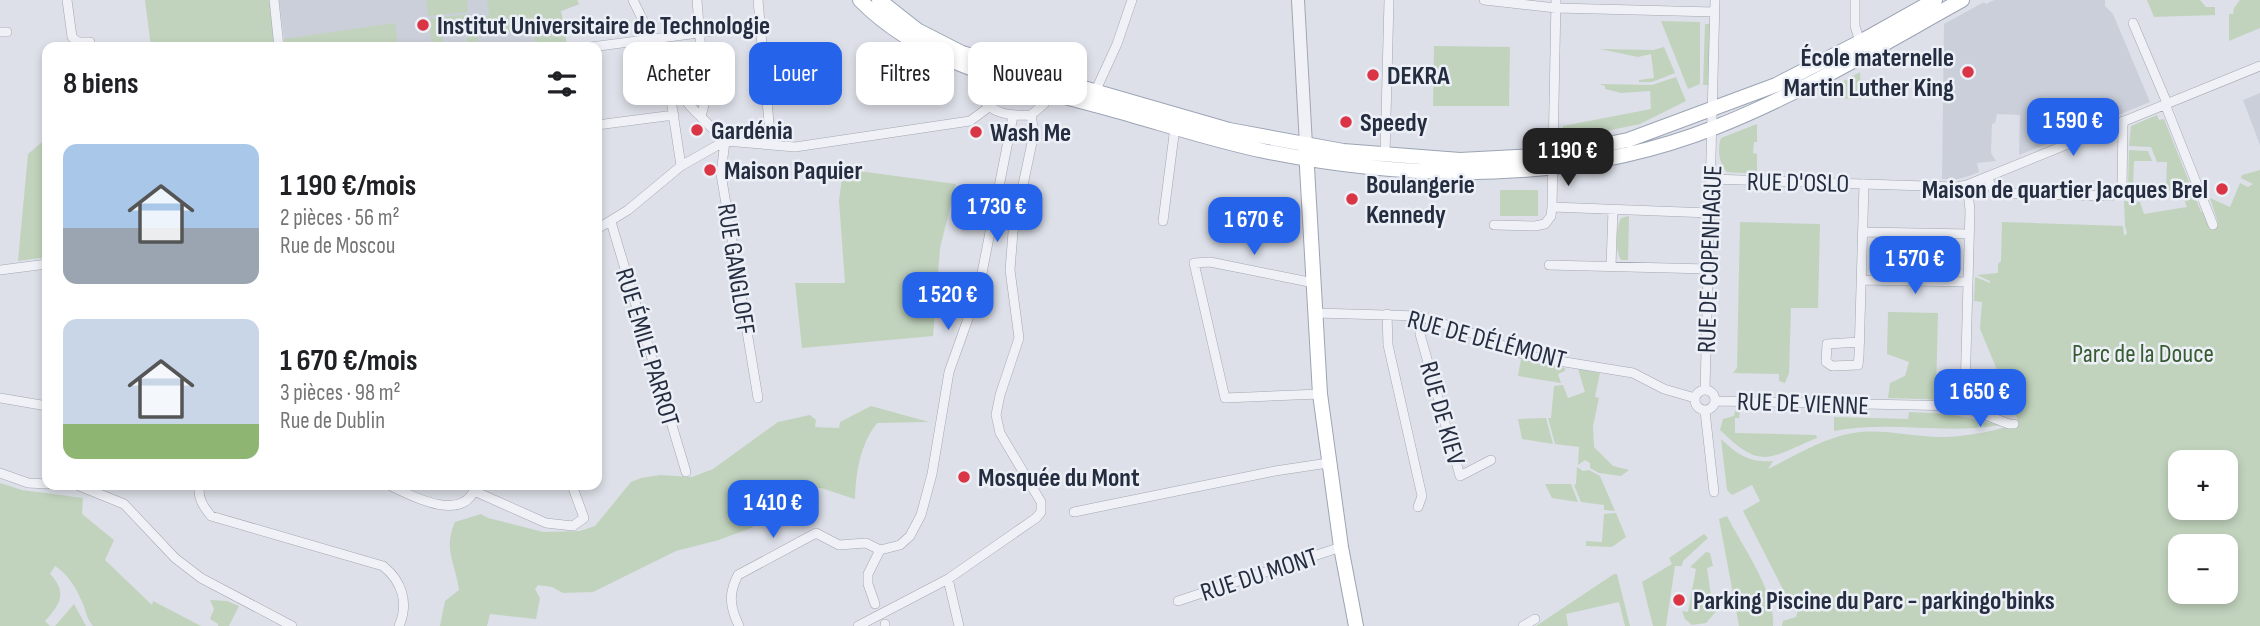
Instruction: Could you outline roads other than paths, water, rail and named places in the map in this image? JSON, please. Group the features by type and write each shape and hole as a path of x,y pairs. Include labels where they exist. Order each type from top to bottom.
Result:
{"main road":[{"path":"860,0 900,33 935,54 968,66"},
{"path":"879,0 906,22 940,43 968,55"},
{"path":"1087,91 1306,151 1553,162 1628,140 1776,85 1935,0"},
{"path":"1087,98 1229,143 1461,173 1630,154 1712,128 1781,100 1962,0"},
{"path":"1306,151 1320,394 1341,547 1356,626"}],"street":[{"path":"67,0 72,37 77,42"},
{"path":"274,0 278,42"},
{"path":"633,0 653,42"},
{"path":"697,0 705,101 701,117"},
{"path":"758,0 771,145"},
{"path":"1095,92 1117,44 1132,0"},
{"path":"1298,0 1306,151"},
{"path":"1385,155 1390,0"},
{"path":"1484,0 1715,12"},
{"name":"RUE DE COPENHAGUE","path":"1705,390 1715,0"},
{"path":"1855,0 1855,26 1860,42"},
{"path":"1494,225 1535,226 1545,224 1551,216 1556,4"},
{"path":"2133,23 2213,225"},
{"path":"602,46 760,25"},
{"path":"1962,406 1965,393 1970,197 1967,184 2260,65"},
{"path":"672,105 681,166"},
{"path":"691,105 725,141"},
{"path":"602,226 681,166 725,141 795,146 970,121 989,107 1013,116 1031,116 1043,105"},
{"path":"602,124 674,115"},
{"path":"739,626 730,600 738,575 806,537 816,533 839,545 866,543 880,550 900,545 910,536 921,515 932,474 949,372 979,288 1013,116"},
{"path":"858,626 948,579 1041,512 1041,502 1000,433 996,415 1018,338 1010,271 1013,232 1034,133 1031,116"},
{"path":"1987,177 1993,189 1999,193 2118,194 2122,188 2123,121"},
{"path":"1163,221 1175,127"},
{"name":"RUE GANGLOFF","path":"725,141 721,174 758,398"},
{"name":"RUE D'OSLO","path":"1711,179 1957,187 1967,184"},
{"path":"1860,342 1827,344 1826,362 1832,366 1858,365 1860,342 1864,184"},
{"path":"1552,207 1710,213"},
{"path":"1611,266 1614,209"},
{"name":"RUE ÉMILE PARROT","path":"611,222 686,472"},
{"path":"1863,232 1969,234"},
{"path":"1314,283 1210,262 1194,263 1225,398 1320,394"},
{"path":"1549,265 1708,269"},
{"path":"0,270 42,267"},
{"path":"1862,280 1968,282"},
{"name":"RUE DE DÉLÉMONT","path":"1316,313 1419,316 1528,356 1633,373 1664,389 1695,398"},
{"path":"1387,314 1388,345 1422,496 1418,507"},
{"name":"RUE DE KIEV","path":"1419,316 1420,334 1460,477 1491,460"},
{"path":"1704,411 1712,408 1715,401 1712,393 1705,390 1698,392 1695,398 1696,405 1704,411 1714,492"},
{"path":"0,398 42,406"},
{"name":"RUE DE VIENNE","path":"1715,401 1962,406 2014,424"},
{"path":"1074,512 1275,471 1328,463"},
{"path":"0,473 28,483 42,484"},
{"path":"89,490 124,504 161,544 201,578 292,626"},
{"path":"199,490 203,506 211,516 383,566 399,582 403,596 404,610 399,626"},
{"path":"399,490 438,505 454,505 466,501 474,490"},
{"path":"479,490 546,523 573,526 584,518 574,490"},
{"name":"RUE DU MONT","path":"1178,601 1341,547"},
{"path":"875,604 868,574 880,550"},
{"path":"948,579 959,626"},
{"path":"1524,626 1535,619"}],"place":[{"name":"Institut Universitaire de Technologie","path":"423,25"},
{"name":"École maternelle Martin Luther King","path":"1968,72"},
{"name":"DEKRA","path":"1373,75"},
{"name":"Speedy","path":"1346,122"},
{"name":"Gardénia","path":"697,130"},
{"name":"Wash Me","path":"976,132"},
{"name":"Maison Paquier","path":"710,170"},
{"name":"Maison de quartier Jacques Brel","path":"2222,189"},
{"name":"Boulangerie Kennedy","path":"1352,199"},
{"name":"Mosquée du Mont","path":"964,477"},
{"name":"Parking Piscine du Parc - parkingo'binks","path":"1679,600"}],"park label":[{"name":"Parc de la Douce","path":"2143,353"}]}
